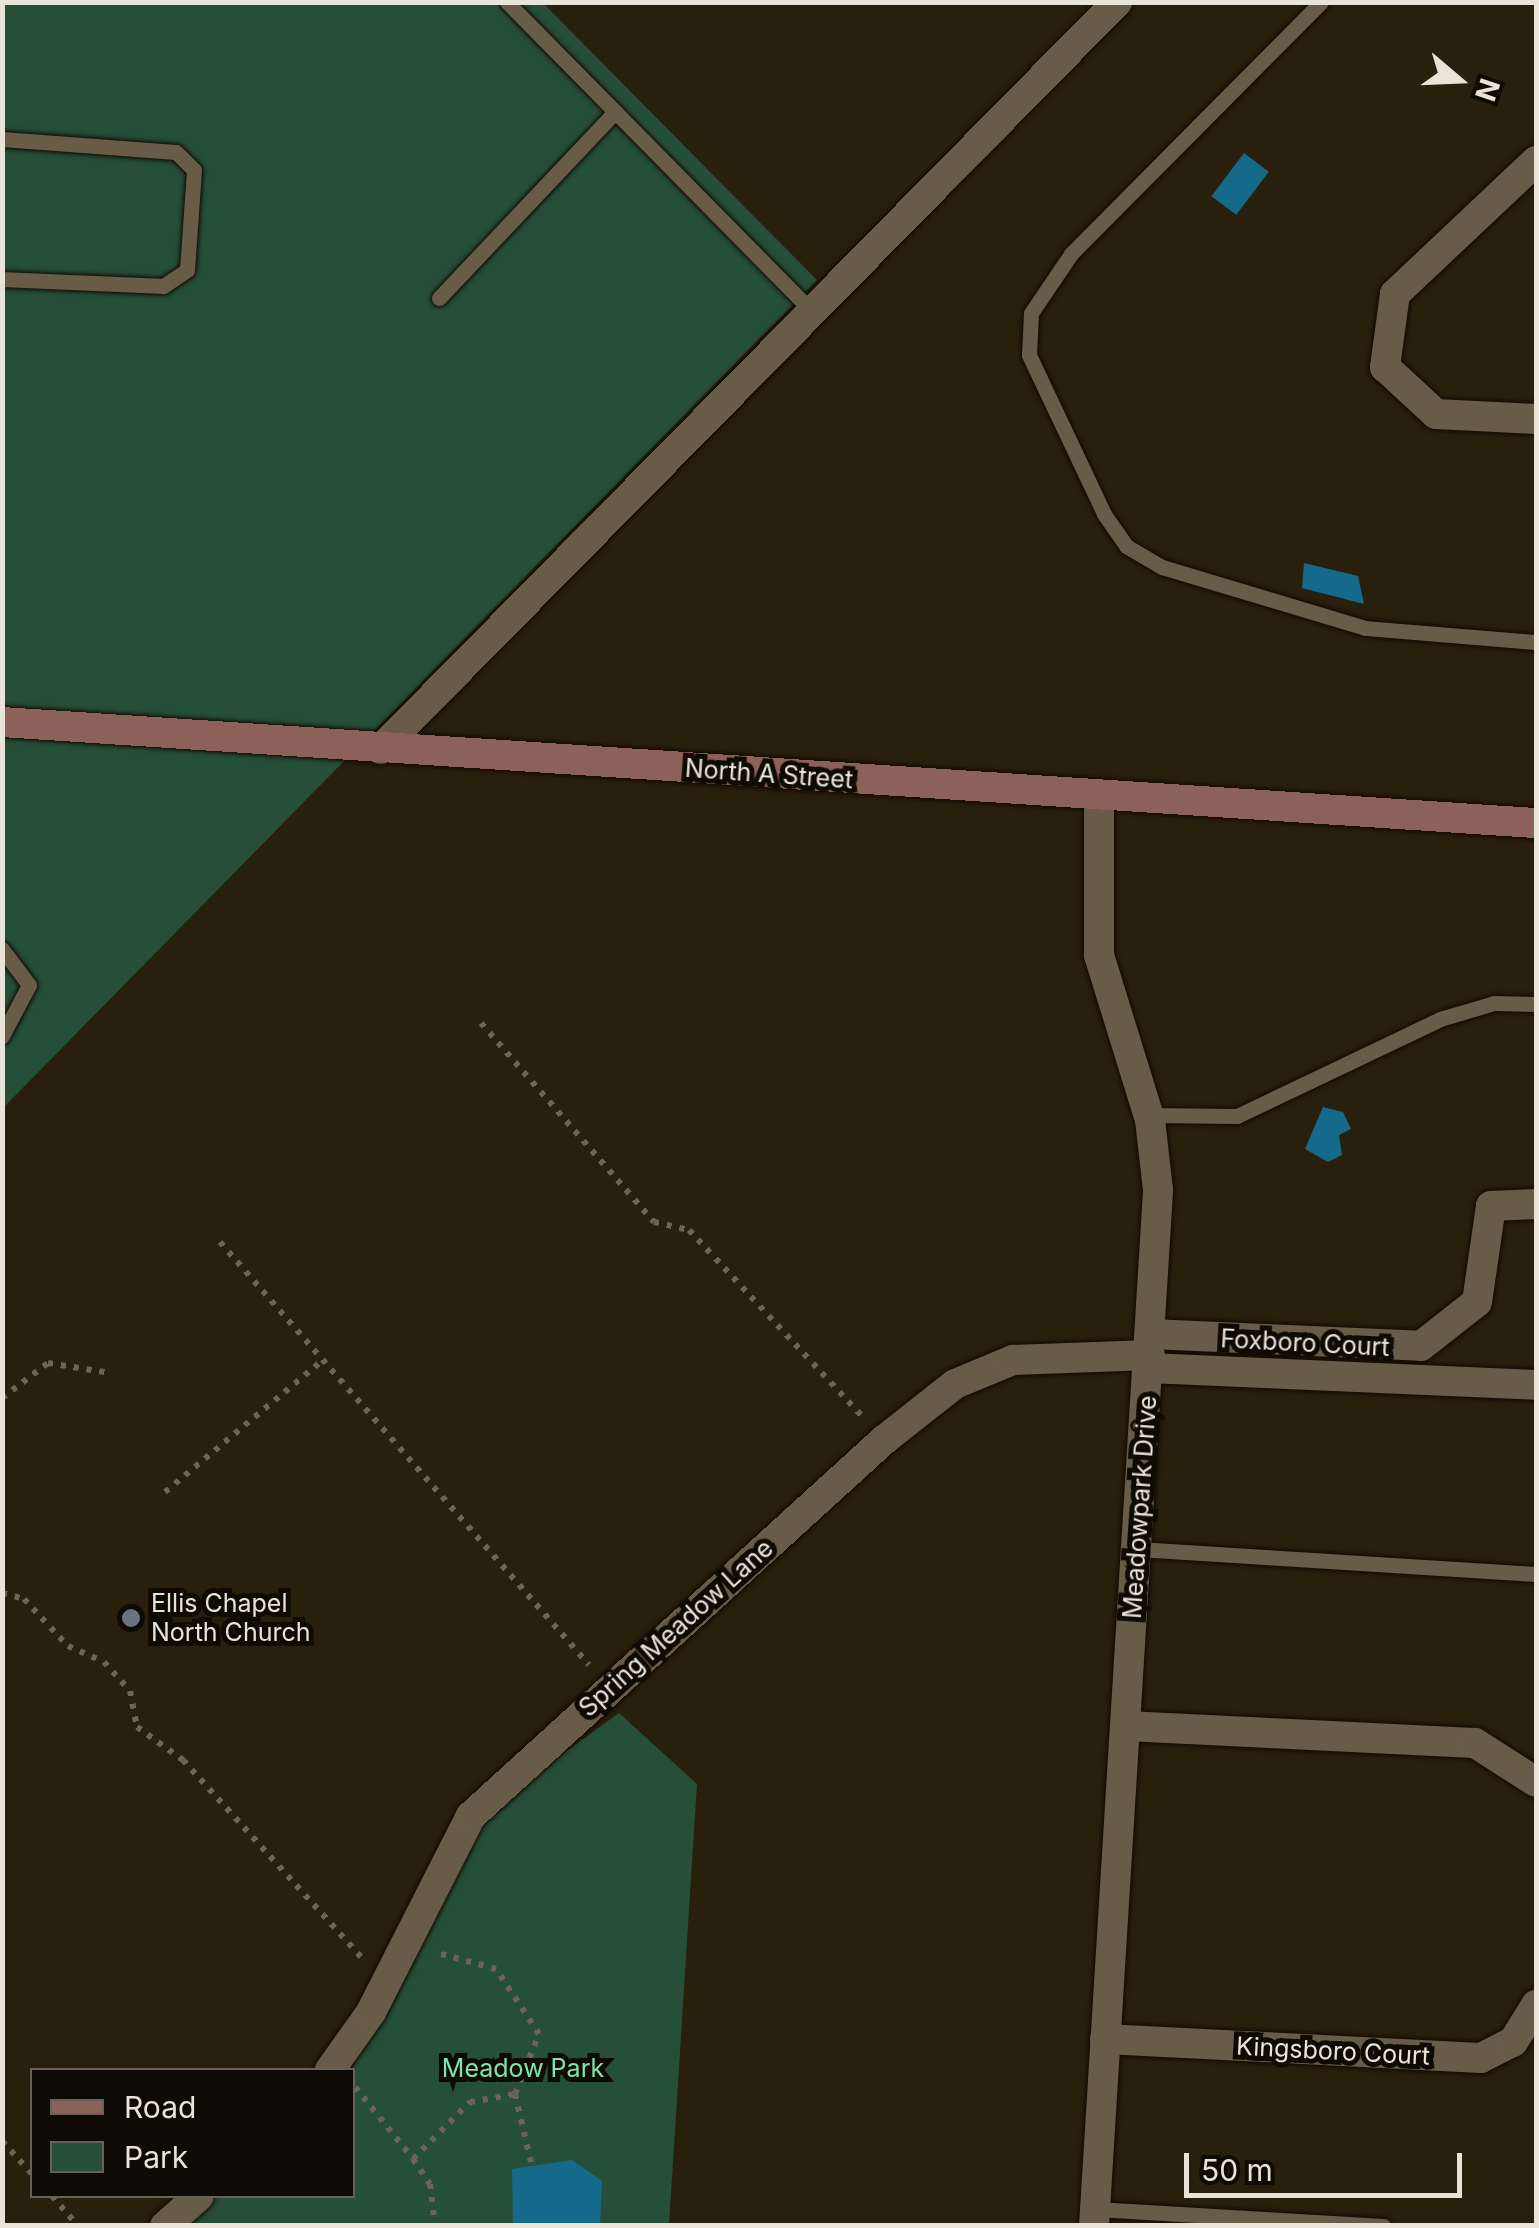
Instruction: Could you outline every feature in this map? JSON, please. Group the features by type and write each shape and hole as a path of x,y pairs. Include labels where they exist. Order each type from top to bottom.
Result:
{"main road":[{"name":"North A Street","path":"2,722 1536,823"}],"street":[{"path":"381,749 1117,2"},
{"path":"1536,162 1395,294 1386,367 1436,414 1536,419"},
{"name":"Meadowpark Drive","path":"1094,2217 1158,1190 1149,1115 1099,954 1099,795"},
{"name":"Foxboro Court","path":"1150,1352 1421,1346 1477,1302 1492,1206 1536,1204"},
{"path":"1421,1346 1429,1383"},
{"name":"Spring Meadow Lane","path":"331,2068 384,1983 466,1823 884,1440 955,1384 1012,1360 1150,1352"},
{"name":"Foxboro Court","path":"1150,1352 1429,1383 1536,1386"},
{"path":"1126,1726 1476,1743 1536,1782"},
{"name":"Kingsboro Court","path":"1105,2039 1481,2058 1513,2042 1536,2006"},
{"path":"165,2226 197,2198"}],"lane":[{"path":"507,2 813,312"},
{"path":"1322,2 1071,254 1031,314 1028,355 1104,514 1126,546 1162,567 1366,628 1536,642"},
{"path":"439,298 615,112"},
{"path":"2,139 176,152 194,170 187,270 163,286 2,279"},
{"path":"2,949 29,986 2,1036"},
{"path":"1149,1115 1236,1116 1440,1020 1494,1003 1536,1004"},
{"path":"1137,1549 1536,1574"},
{"path":"1094,2217 1384,2226"}],"path":[{"path":"481,1023 654,1222 689,1230 884,1440"},
{"path":"220,1242 609,1690"},
{"path":"166,1492 324,1360"},
{"path":"2,1398 48,1363 110,1373"},
{"path":"2,1593 104,1662 130,1691 137,1727 183,1760 384,1983"},
{"path":"408,1934 432,1952 496,1969 539,2034 515,2094 531,2162"},
{"path":"355,2089 430,2184 435,2226"},
{"path":"413,2159 470,2102 515,2094"},
{"path":"2,2141 30,2172"},
{"path":"54,2198 78,2226"}],"green space":[{"path":"3,3 543,3 817,280 3,1108"},
{"name":"Meadow Park","path":"619,1713 697,1784 669,2225 184,2226 216,2198 355,2198 355,2068 352,2068 466,1823"}],"water":[{"path":"1244,153 1269,172 1236,215 1212,196"},
{"path":"1304,563 1358,576 1364,604 1302,588"},
{"path":"1323,1107 1343,1112 1351,1129 1339,1135 1342,1155 1328,1162 1305,1149"},
{"path":"572,2160 602,2181 600,2225 513,2225 512,2169"}],"place":[{"name":"Ellis Chapel North Church","path":"131,1618"}]}
